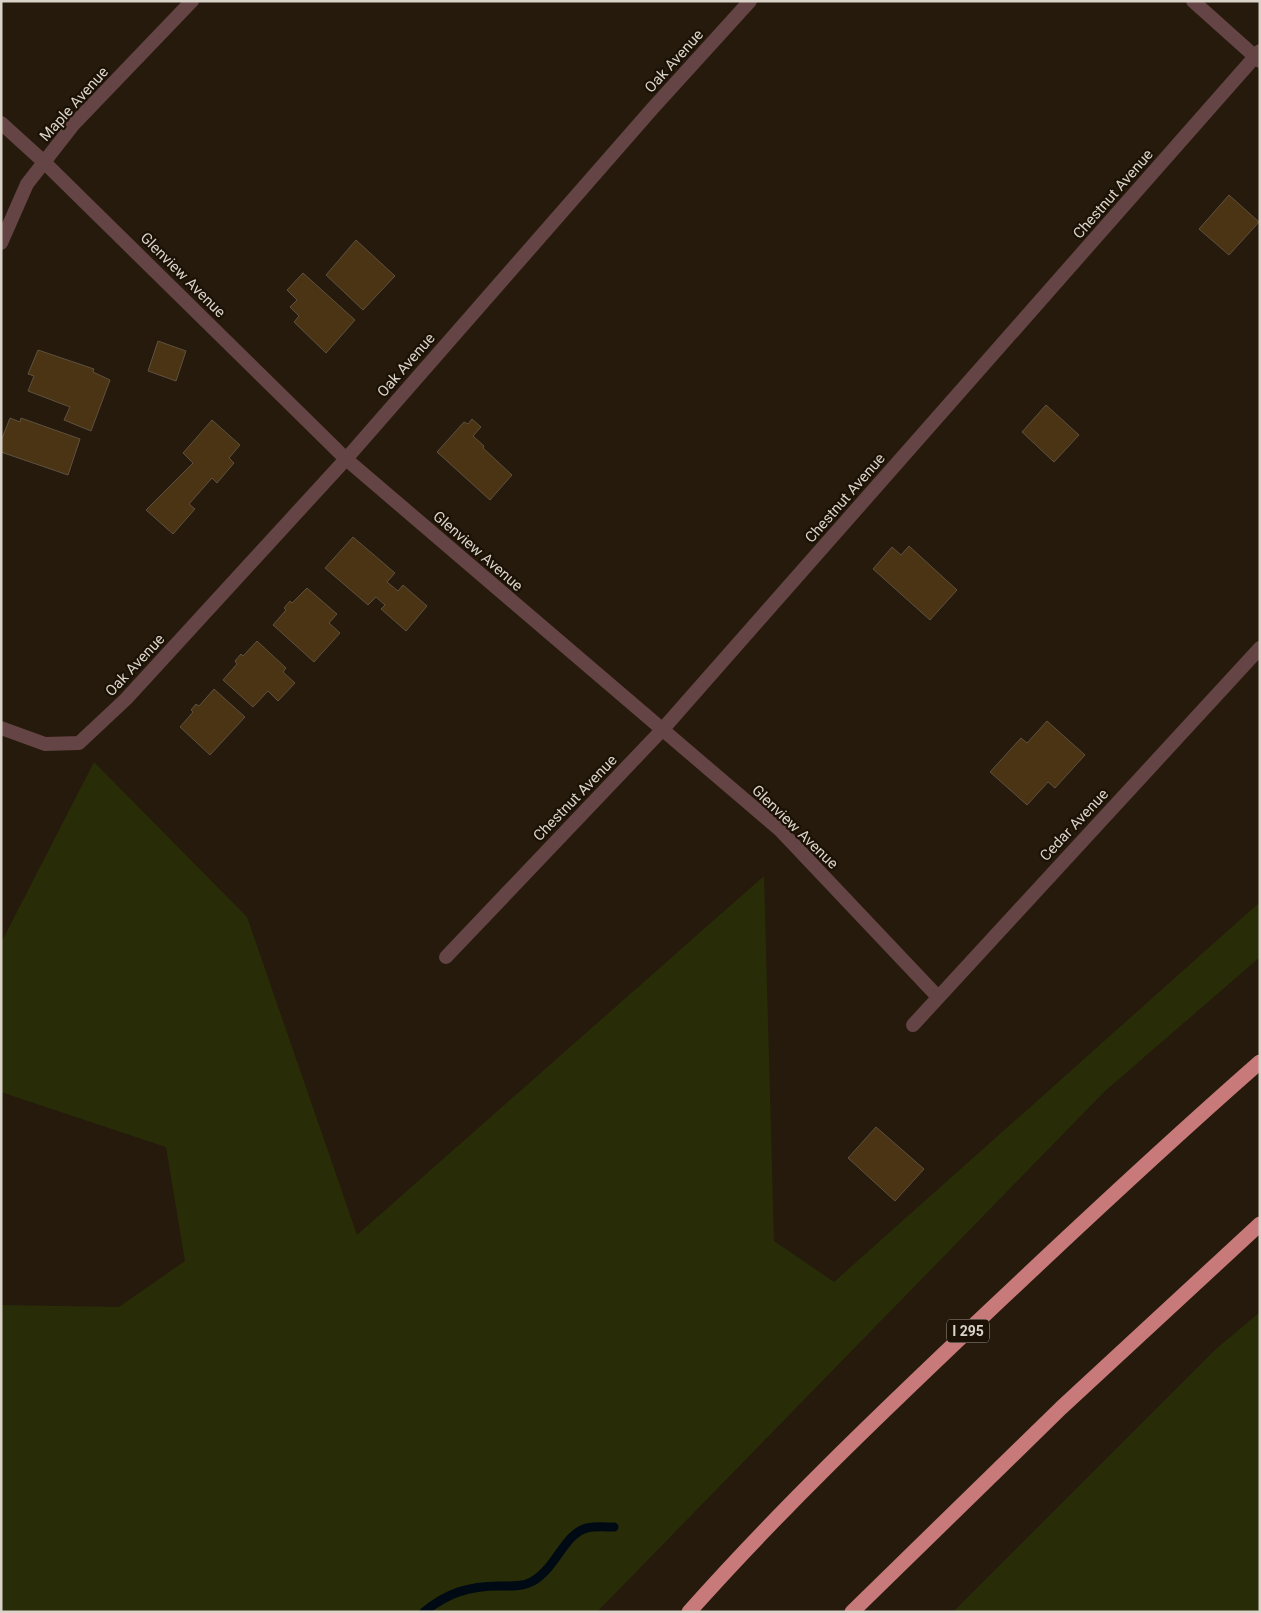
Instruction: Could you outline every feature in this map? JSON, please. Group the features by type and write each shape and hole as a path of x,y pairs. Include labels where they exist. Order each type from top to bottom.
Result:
{"highway":[{"name":"I 295","path":"689,1612 727,1569 888,1406 1142,1166 1260,1062"},
{"path":"852,1612 1061,1408 1260,1224"}],"street":[{"name":"Maple Avenue","path":"1,243 28,184 73,125 192,1"},
{"name":"Oak Avenue","path":"1,728 45,744 79,743 126,699 346,459 652,109 750,1"},
{"path":"1193,1 1258,56"},
{"name":"Chestnut Avenue","path":"446,957 662,730 1258,56"},
{"name":"Glenview Avenue","path":"1,123 44,162 346,459 780,830 938,997"},
{"name":"Cedar Avenue","path":"913,1025 1260,648"}],"green space":[{"path":"94,762 247,917 357,1235 764,876 774,1241 834,1282 1260,902 1260,957 1105,1091 597,1612 1,1612 1,1305 119,1307 185,1261 166,1147 1,1092 1,943"},
{"path":"1260,1312 1260,1612 953,1612 1216,1349"}],"building":[{"path":"1229,195 1259,222 1229,255 1199,229"},
{"path":"356,240 395,276 363,310 326,275"},
{"path":"303,273 355,320 326,353 294,322 299,316 290,307 297,300 287,290"},
{"path":"158,341 186,351 176,381 148,371"},
{"path":"38,350 94,369 93,372 110,380 91,431 64,420 70,407 28,391 34,376 28,374"},
{"path":"1046,405 1079,435 1054,462 1022,432"},
{"path":"10,418 20,422 21,418 80,439 68,475 1,452 1,441"},
{"path":"472,419 481,427 473,436 512,475 490,500 437,452 464,422 468,424"},
{"path":"212,420 240,445 229,458 234,463 217,483 212,478 189,504 195,509 173,534 146,510 193,463 183,453"},
{"path":"353,537 395,573 387,582 398,591 403,585 427,606 406,631 381,609 385,605 376,597 368,605 325,568"},
{"path":"909,546 957,590 930,620 873,569 892,547 901,555"},
{"path":"307,588 337,614 329,623 340,633 314,662 273,625 286,610 284,608 290,601 292,603"},
{"path":"257,641 286,668 283,672 295,683 278,701 268,691 253,707 223,680 237,664 235,661 241,654 243,656"},
{"path":"214,689 245,717 210,755 180,727 193,712 191,710 196,704 199,706"},
{"path":"1047,721 1085,755 1055,788 1048,782 1027,805 990,772 1021,738 1027,743"},
{"path":"876,1127 924,1169 895,1201 848,1158"}],"waterway":[{"path":"424,1612 450,1595 468,1589 488,1586 516,1586 529,1583 548,1568 566,1544 579,1531 590,1527 614,1527"}]}
